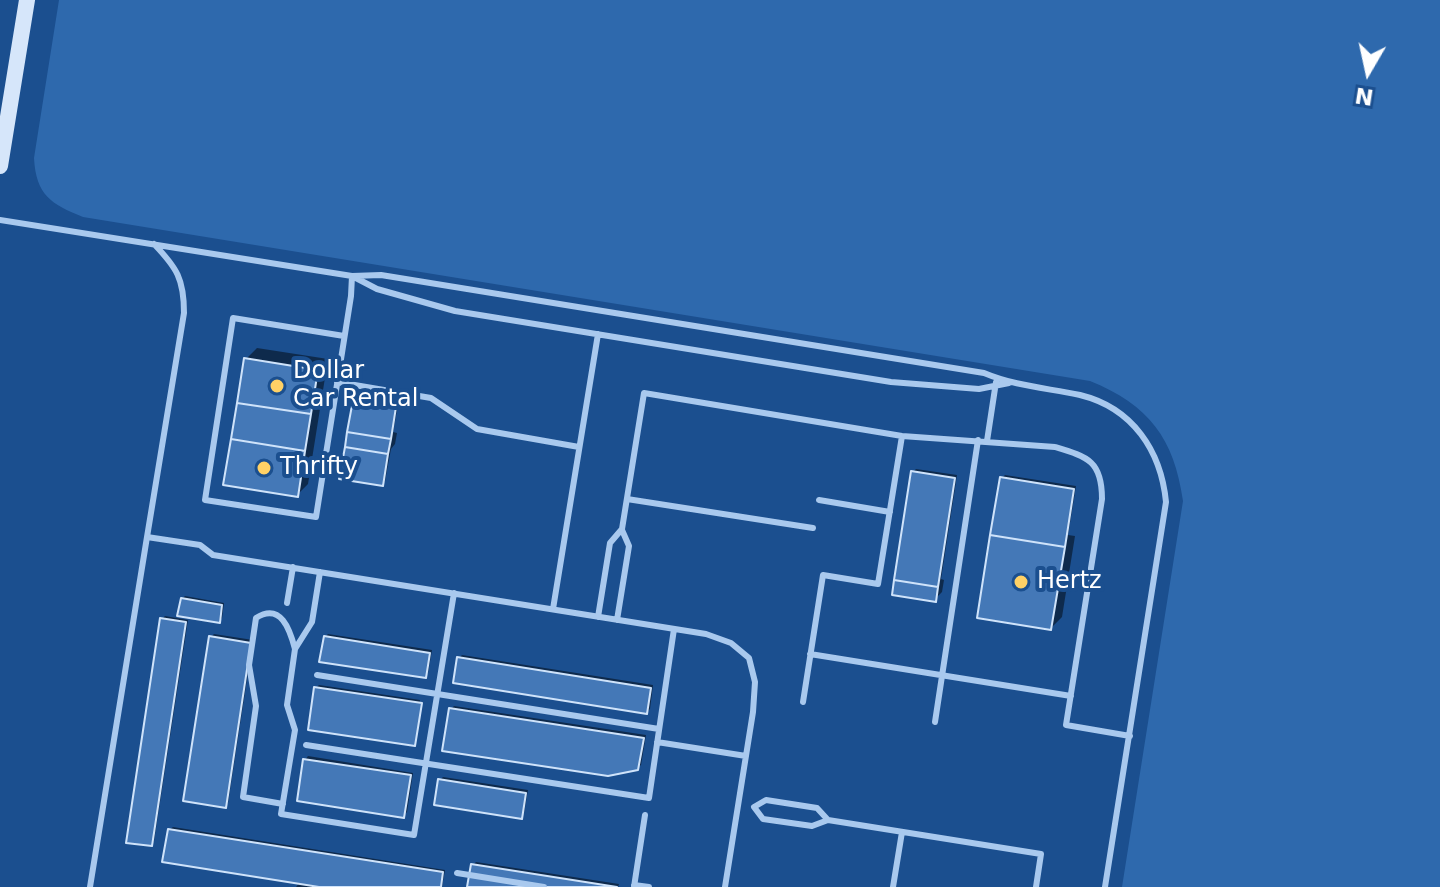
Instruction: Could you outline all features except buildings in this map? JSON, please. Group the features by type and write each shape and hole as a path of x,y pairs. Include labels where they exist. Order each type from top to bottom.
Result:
{"main road":[{"path":"0,166 27,0"}],"lane":[{"path":"0,220 352,276 397,277 984,373 996,382"},
{"path":"90,887 184,313 184,289 174,265 154,244"},
{"path":"352,276 377,289 455,311 891,382 979,389 996,382 1083,396 1113,409 1139,428 1164,481 1165,521 1105,887"},
{"path":"344,336 233,318 205,500 316,517 344,336 352,276"},
{"path":"553,609 598,334"},
{"path":"337,382 431,398 477,429 579,447"},
{"path":"987,441 996,382"},
{"path":"598,617 610,543 622,529 644,393 902,436 1055,447 1080,454 1094,464 1102,479 1102,499 1066,725 1130,736"},
{"path":"803,702 823,575 878,584 902,436"},
{"path":"935,722 978,440"},
{"path":"627,499 813,528"},
{"path":"819,500 890,512"},
{"path":"617,620 629,546 622,529"},
{"path":"147,537 200,545 213,555 706,634 731,643 749,658 755,682 725,887"},
{"path":"287,603 293,567"},
{"path":"320,572 312,622 295,649 287,705 295,730 281,814 414,835 454,593"},
{"path":"283,804 243,797 256,706 249,665 256,618 267,613 279,615 288,625 295,649"},
{"path":"306,745 649,798 674,629"},
{"path":"810,654 1071,696"},
{"path":"317,675 659,729"},
{"path":"657,742 746,756"},
{"path":"738,805 754,807 766,800 817,808 828,820"},
{"path":"754,807 763,819 812,826 828,820 1041,854 1036,887"},
{"path":"645,815 634,886 649,887"},
{"path":"893,887 902,832"},
{"path":"457,873 544,887"}],"shaded area":[{"path":"59,0 1440,0 1440,887 1122,887 1183,501 1173,459 1155,426 1143,413 1111,390 1090,381 83,217 62,208 47,196 35,171 34,158"}],"place":[{"name":"Dollar Car Rental","path":"277,386"},
{"name":"Thrifty","path":"264,468"},
{"name":"Hertz","path":"1021,582"}]}
